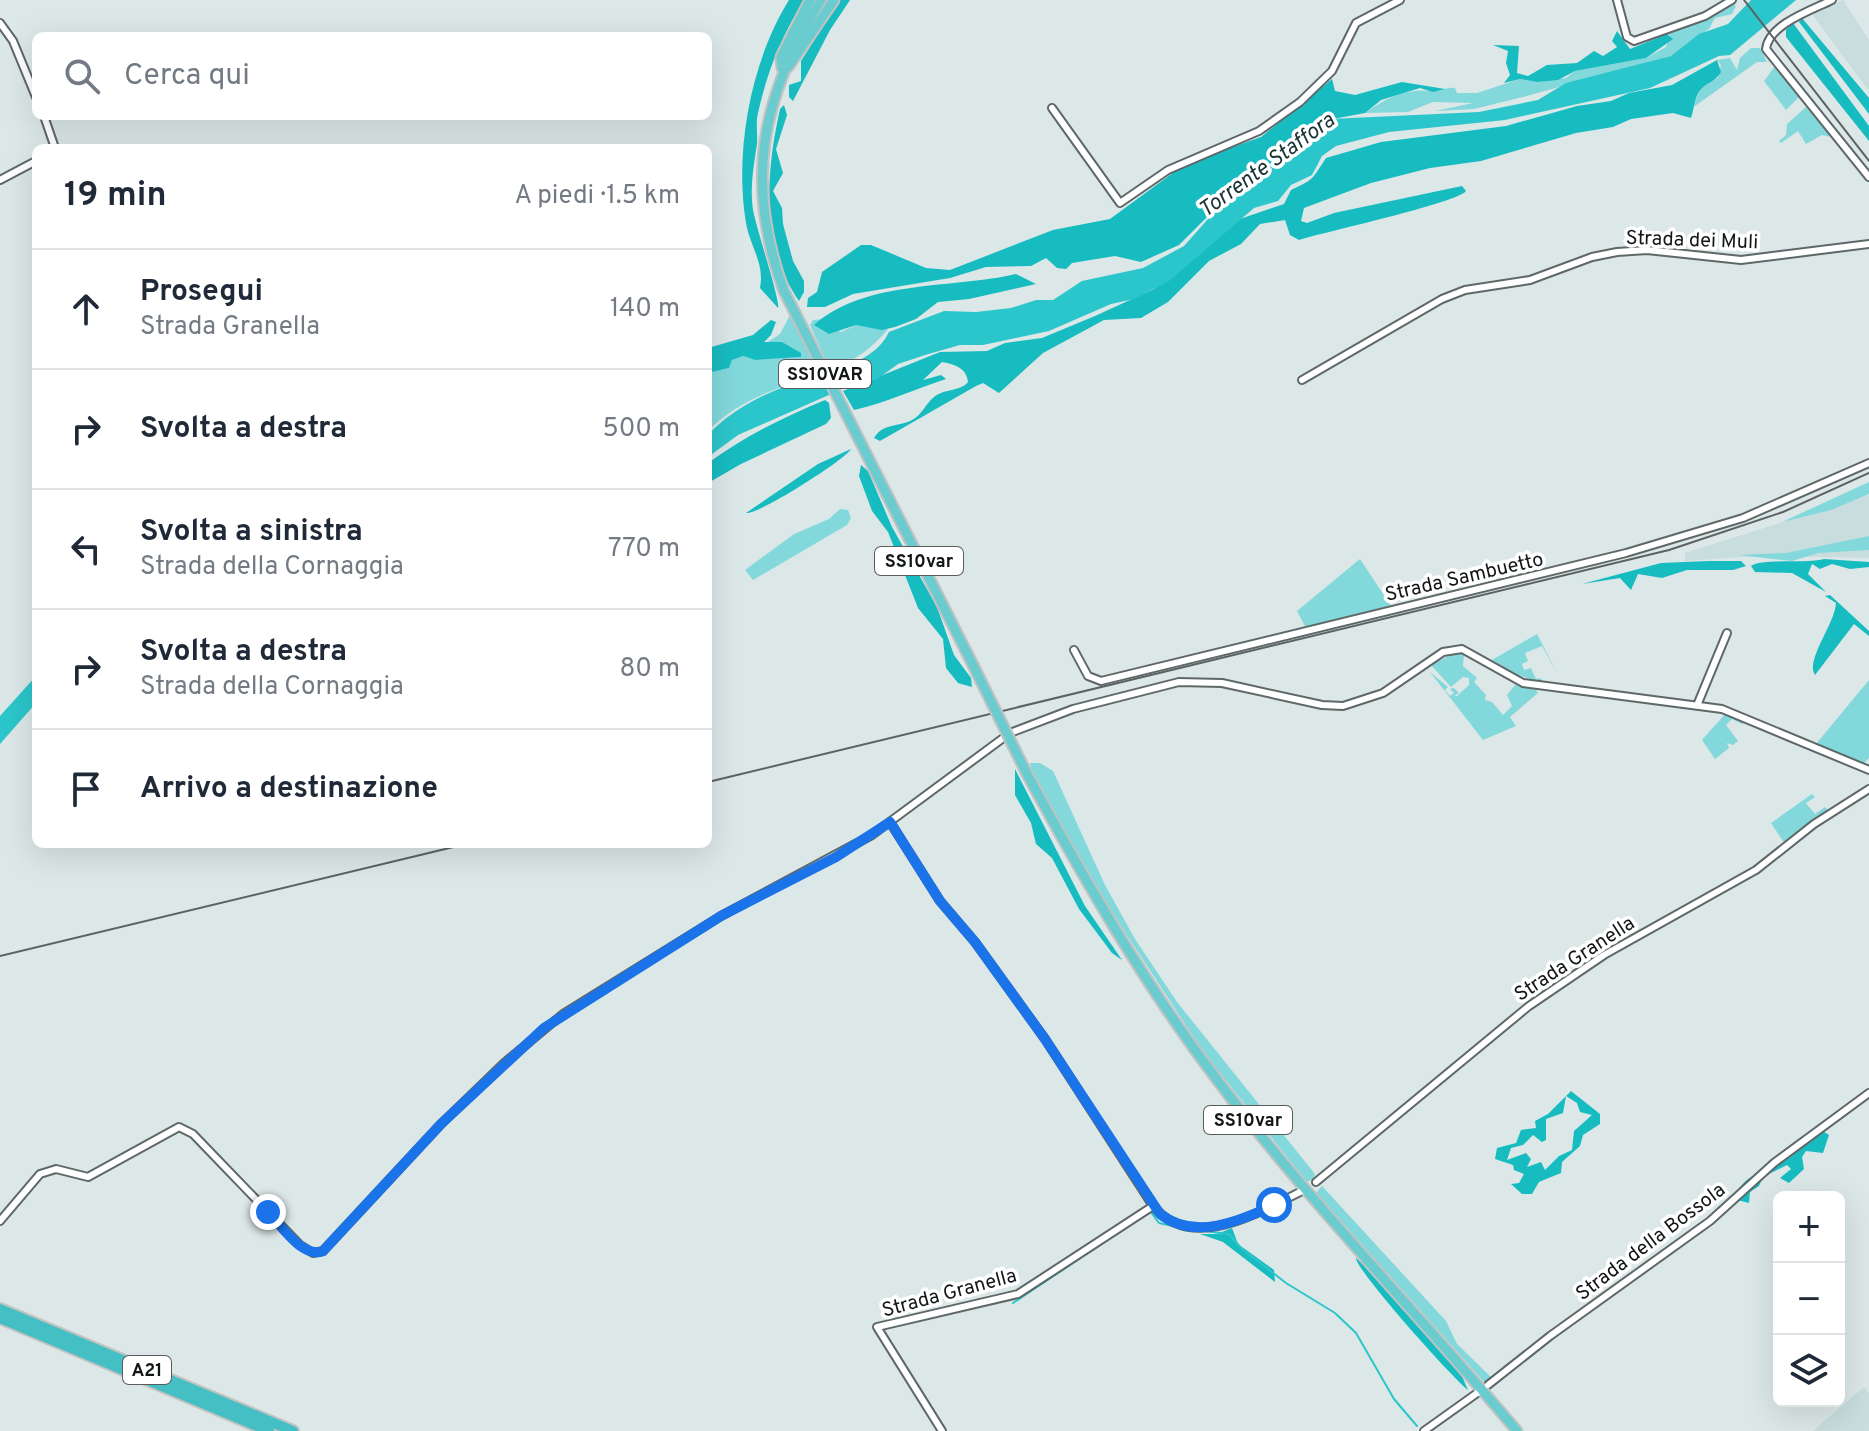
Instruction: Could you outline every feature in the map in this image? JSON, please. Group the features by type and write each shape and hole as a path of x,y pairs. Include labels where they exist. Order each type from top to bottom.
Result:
{"highway":[{"path":"782,71 781,57 810,0"},
{"path":"782,71 821,0"},
{"path":"782,71 792,64 834,0"},
{"name":"SS10VAR","path":"782,71 768,117 761,185 765,228 784,291 866,456"},
{"name":"SS10var","path":"866,456 1027,774 1094,895 1214,1076 1306,1189 1517,1431"},
{"name":"A21","path":"0,1309 293,1431"},
{"name":"A21","path":"0,1318 269,1431"}],"street":[{"path":"1052,108 1120,203 1168,170 1259,131 1300,102 1332,71 1356,23 1400,0"},
{"path":"1617,0 1629,40 1674,28 1732,0"},
{"path":"1832,0 1786,24 1768,40 1766,49 1869,177"},
{"path":"0,23 13,41 32,87"},
{"path":"45,120 54,144"},
{"path":"0,180 32,163"},
{"name":"Strada dei Muli","path":"1302,380 1442,299 1465,290 1530,280 1592,257 1647,250 1741,260 1869,244"},
{"name":"Strada Sambuetto","path":"1074,650 1091,678 1101,681 1639,549 1767,509 1869,463"},
{"path":"1698,703 1727,633"},
{"path":"0,1221 40,1174 56,1169 88,1177 179,1127 193,1134 300,1245 313,1253 323,1251 441,1124 544,1028 721,916 836,857 1019,729 1073,709 1179,682 1222,683 1322,705 1343,706 1383,693 1443,652 1462,649 1523,683 1698,703 1736,714 1869,770"},
{"name":"Strada Granella","path":"1316,1182 1529,1006 1617,947 1756,870 1814,824 1869,789"},
{"path":"890,822 940,901 975,942 1045,1039 1153,1206 1167,1219 1179,1224 1218,1226 1252,1215 1304,1190"},
{"name":"Strada della Bossola","path":"1488,1385 1550,1336 1710,1221 1774,1163 1869,1093"},
{"name":"Strada Granella","path":"942,1431 877,1327 1018,1294 1153,1206"},
{"path":"1424,1431 1480,1391"}],"shaded area":[{"path":"789,0 804,0 782,40 762,98 757,118 752,187 753,210 778,308 760,288 759,263 746,223 742,166 744,137 756,78 776,24"},
{"path":"840,0 850,0 830,30 793,101 789,97 789,85 801,81 801,61"},
{"path":"1751,0 1796,0 1730,55 1719,56 1650,88 1505,120 1389,132 1336,146 1322,156 1312,175 1291,185 1278,201 1254,208 1169,281 1134,299 1111,304 1049,331 983,345 960,345 898,364 876,380 865,379 738,435 712,454 712,431 732,414 771,392 856,362 881,344 889,332 944,311 976,312 1011,308 1036,300 1053,300 1082,281 1143,268 1184,246 1216,210 1239,196 1260,174 1293,158 1320,125 1330,119 1479,112 1538,100 1566,83 1671,56 1699,34 1728,24"},
{"path":"1843,0 1869,40 1869,91 1812,14"},
{"path":"1733,4 1736,6 1732,14 1715,18 1709,29 1671,56 1474,109 1435,111 1473,103 1433,102 1408,112 1365,113 1405,93 1455,88 1457,93 1477,93 1520,79 1537,82 1566,78 1575,71 1646,58 1666,47 1670,35 1667,34"},
{"path":"1802,18 1869,98 1869,114 1799,22"},
{"path":"1793,23 1869,126 1869,141 1786,37 1786,30"},
{"path":"1617,31 1630,49 1667,34 1673,39 1646,58 1575,71 1558,80 1537,82 1520,79 1504,83 1510,75 1506,63 1508,51 1493,45 1519,46 1517,73 1528,76 1547,65 1577,63 1594,51 1603,56 1617,47 1612,41"},
{"path":"1751,48 1760,48 1767,62 1757,62 1692,108 1701,88 1718,78 1721,65 1717,60 1730,58 1737,70 1740,58"},
{"path":"1717,60 1721,72 1699,92 1691,118 1673,113 1631,119 1613,127 1576,133 1481,161 1430,168 1371,183 1304,208 1301,221 1307,223 1334,213 1462,186 1466,191 1440,203 1299,240 1290,235 1285,220 1260,224 1241,244 1209,261 1168,302 1141,318 1104,320 1043,353 999,393 983,383 880,441 874,438 882,430 912,420 934,397 965,385 968,382 965,373 942,362 923,380 941,375 946,379 854,410 843,391 940,352 987,351 1005,343 1042,338 1154,289 1240,219 1284,204 1291,190 1312,178 1326,158 1381,142 1506,126 1577,106 1611,101 1629,93 1672,85"},
{"path":"1776,65 1800,96 1786,110 1764,81"},
{"path":"1332,79 1335,91 1355,95 1402,82 1445,89 1433,92 1420,88 1381,100 1365,113 1322,121 1292,156 1257,176 1209,215 1179,245 1141,262 1115,256 1072,263 1066,269 1057,268 1046,258 1031,266 986,267 950,278 853,294 825,307 807,307 808,298 817,292 822,272 861,245 871,245 926,268 950,270 1053,230 1110,219 1185,164 1261,137"},
{"path":"784,105 787,115 776,149 783,173 773,191 782,208 793,261 804,281 804,292 799,301 786,279 778,256 770,208 775,133 780,109"},
{"path":"1806,107 1832,137 1822,135 1806,144 1798,131 1781,143 1779,141 1786,135 1787,124"},
{"path":"1016,274 1036,284 969,299 938,302 916,319 882,330 856,325 829,334 814,325 835,310 884,293"},
{"path":"790,315 815,362 817,374 745,403 712,427 712,372 729,368 732,360 743,356 755,360 800,357 782,342 766,343 780,334"},
{"path":"824,319 818,321 841,332 856,325 888,329 862,353 846,363 829,368 810,325 813,320"},
{"path":"771,320 776,322 771,335 764,342 782,342 801,353 801,357 755,360 743,356 732,360 729,368 712,372 712,347 753,335"},
{"path":"825,400 829,403 831,418 826,424 712,481 712,460 795,413"},
{"path":"851,449 800,486 766,506 746,513 818,464"},
{"path":"861,465 868,471 892,527 937,607 954,655 971,678 972,687 958,683 946,668 943,639 918,608 888,532 872,511 859,476"},
{"path":"1869,482 1869,494 1831,510 1782,522"},
{"path":"1869,495 1869,558 1759,556 1685,561 1685,553"},
{"path":"840,509 848,510 851,518 847,525 753,580 745,570 794,534 829,519"},
{"path":"1869,536 1869,550 1818,553 1792,561 1739,555 1786,553"},
{"path":"1360,559 1391,606 1306,628 1297,611"},
{"path":"1824,559 1869,562 1869,567 1850,569 1832,564 1820,569 1812,564 1808,574 1826,592 1792,573 1755,572 1751,566 1764,562"},
{"path":"1741,561 1746,566 1733,570 1687,570 1662,578 1638,574 1631,590 1620,578 1582,584 1661,563"},
{"path":"1830,595 1869,631 1869,636 1854,624 1815,675 1814,660 1836,603 1825,596"},
{"path":"1537,634 1557,673 1542,646 1525,653 1528,661 1522,664 1524,670 1531,668 1536,679 1541,678 1543,683 1515,674 1492,660"},
{"path":"1453,654 1464,654 1463,666 1477,678 1474,682 1486,695 1485,700 1492,702 1503,715 1512,706 1507,695 1515,685 1536,690 1538,693 1510,717 1516,726 1483,740 1430,672 1448,687 1445,690 1450,696 1454,693 1450,689 1454,688 1459,693 1454,696 1457,696 1469,685 1469,678 1463,677 1451,687 1431,665"},
{"path":"32,680 32,708 0,744 0,716"},
{"path":"1869,680 1869,758 1863,764 1816,744"},
{"path":"1726,713 1746,721 1742,724 1732,719 1726,725 1738,741 1733,745 1727,743 1729,748 1715,759 1702,740"},
{"path":"1030,763 1040,763 1053,771 1105,885 1135,939 1177,1002 1315,1174 1313,1179 1307,1182 1204,1053 1079,862 1068,836 1039,789"},
{"path":"1015,769 1085,906 1122,960 1112,953 1079,909 1052,858 1036,844 1031,823 1015,795"},
{"path":"1812,794 1815,797 1806,803 1815,814 1825,807 1829,811 1785,844 1771,823"},
{"path":"1571,1091 1600,1114 1600,1124 1583,1135 1580,1146 1562,1162 1561,1173 1539,1182 1532,1194 1522,1194 1511,1184 1519,1183 1524,1174 1514,1170 1513,1165 1495,1159 1497,1148 1516,1143 1521,1130 1536,1128 1535,1121 1548,1114","holes":["1566,1096 1577,1103 1580,1112 1592,1115 1574,1131 1572,1150 1559,1156 1545,1170 1541,1162 1527,1167 1531,1159 1526,1153 1507,1160 1511,1148 1523,1145 1533,1135 1542,1142 1546,1140 1546,1119 1563,1113"]},
{"path":"1818,1128 1829,1135 1823,1153 1806,1151 1802,1157 1804,1169 1789,1183 1780,1178 1791,1169 1787,1165 1763,1177 1759,1186 1750,1192 1749,1203 1737,1200 1738,1191 1749,1178 1793,1155"},
{"path":"1322,1186 1446,1321 1457,1344 1492,1378 1485,1383 1316,1193"},
{"path":"1232,1228 1238,1244 1274,1270 1275,1282 1223,1242 1200,1234 1217,1234"},
{"path":"1356,1258 1383,1283 1461,1374 1468,1390 1387,1302"},
{"path":"1864,1387 1869,1393 1869,1431 1813,1431 1841,1407 1845,1407 1845,1403"}],"waterway":[{"path":"1150,1211 1159,1223 1182,1228"},
{"path":"1013,1303 1145,1215"},
{"path":"1188,1229 1229,1234 1241,1248 1286,1283 1335,1313 1356,1333 1394,1399 1417,1426"}],"railway":[{"path":"1744,0 1869,161"},
{"path":"712,781 1669,550 1783,512 1869,473"},
{"path":"0,956 449,848"}],"route":[{"path":"268,1212 305,1249 317,1253 328,1248 441,1124 544,1028 721,916 836,857 890,822 947,911 975,942 1045,1039 1160,1214 1186,1226 1218,1226 1274,1205"}],"water label":[{"name":"Torrente Staffora","path":"1266,164"}]}
